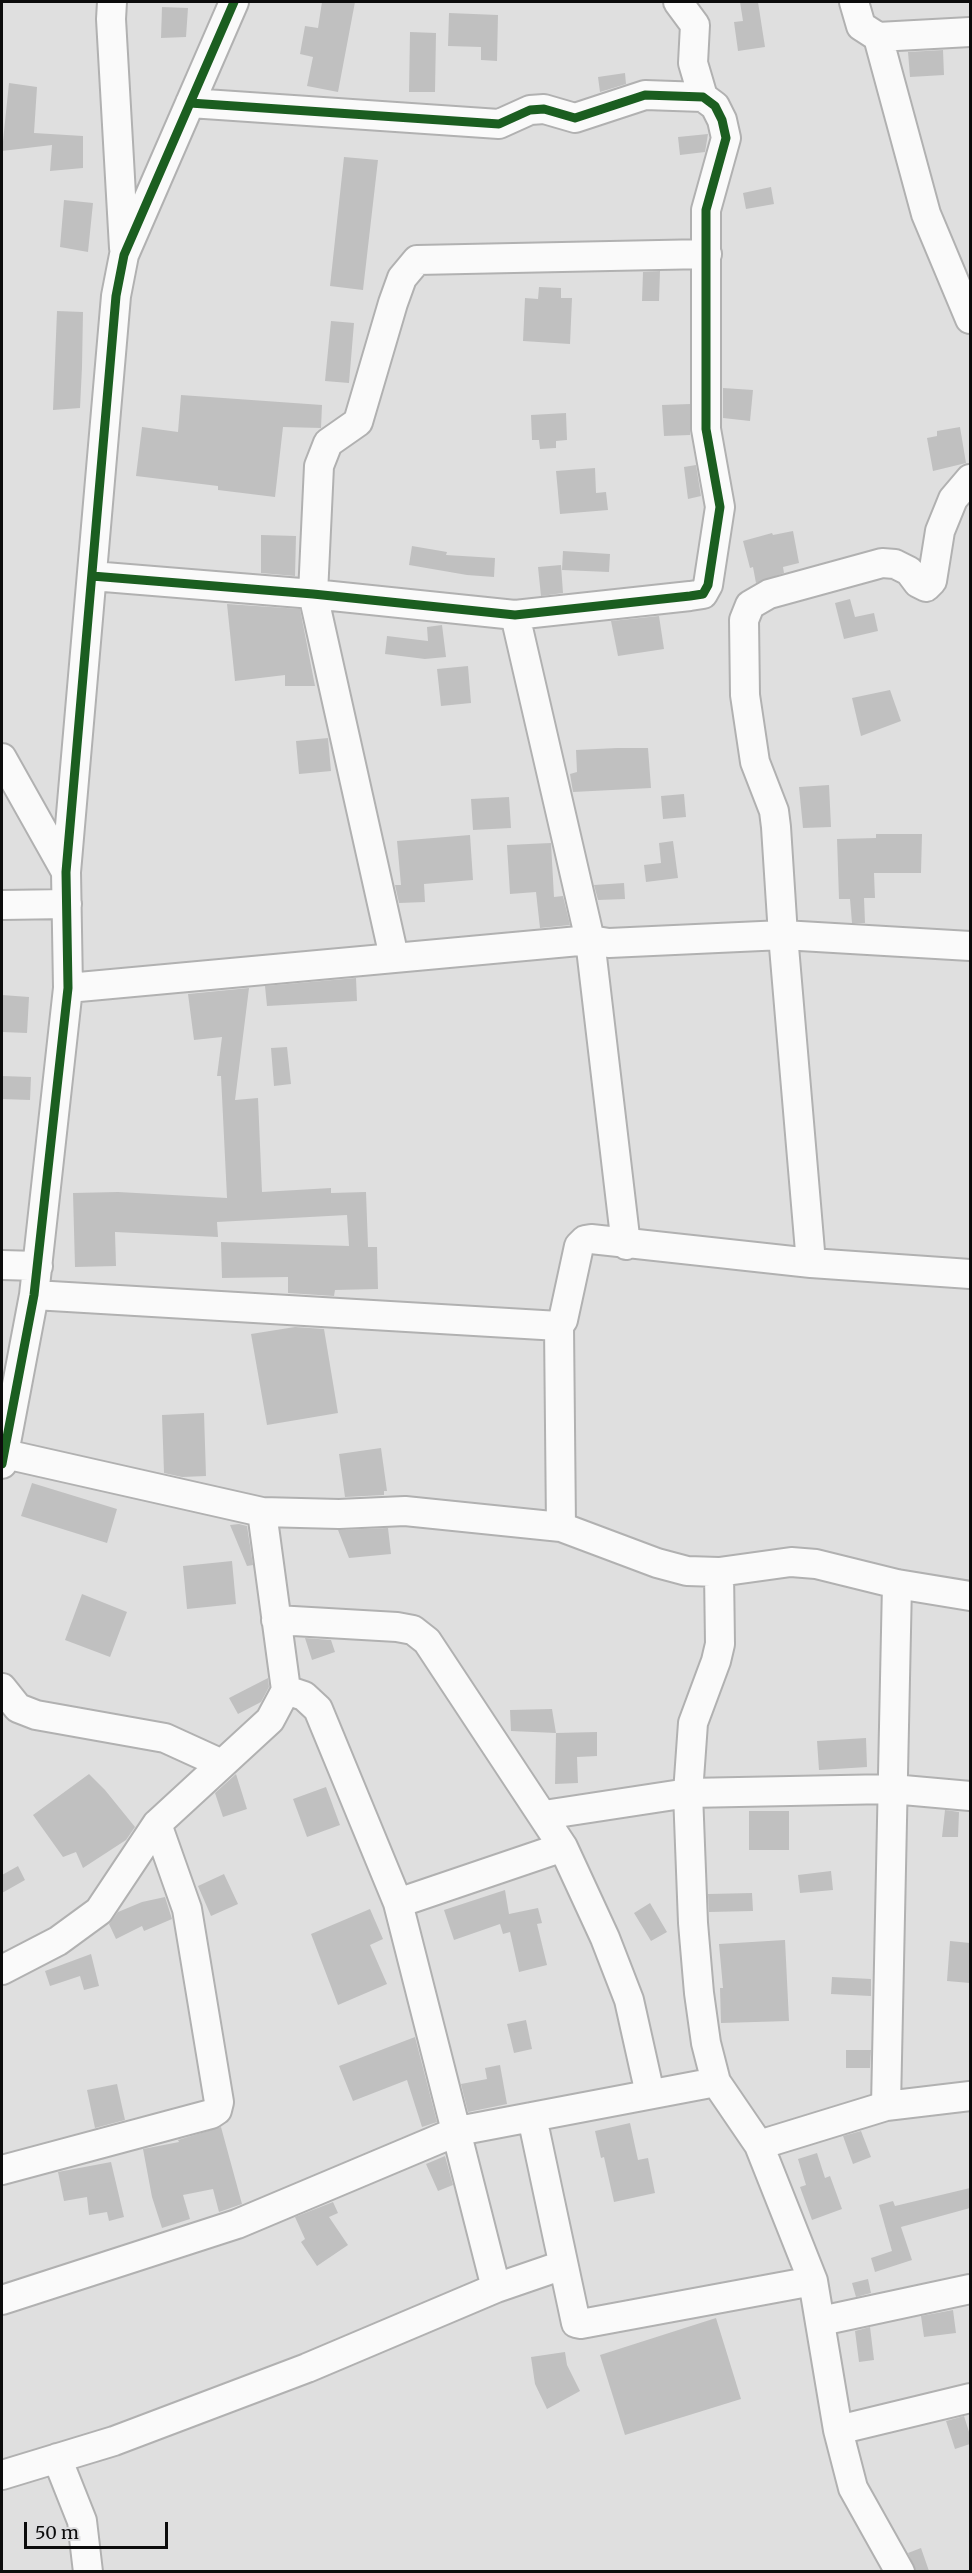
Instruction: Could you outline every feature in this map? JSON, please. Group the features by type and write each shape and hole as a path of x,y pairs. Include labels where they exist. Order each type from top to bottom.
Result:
{"street":[{"path":"112,2 111,19 124,255"},
{"path":"234,2 124,255 116,296 66,872 68,988 34,1295 3,1459 262,1512 339,1514 405,1511 561,1527 657,1563 687,1571 719,1572 791,1562 816,1564 897,1584 970,1596"},
{"path":"678,2 695,25 693,63 703,97"},
{"path":"854,2 861,26 878,37 970,32"},
{"path":"878,37 926,214 970,319"},
{"path":"92,576 313,594 515,615 690,597 703,594 708,585 720,507 706,429 706,210 726,138 722,120 715,106 703,97 645,95 575,118 544,109 530,110 499,124 190,103"},
{"path":"394,957 313,594 319,466 328,443 357,422 402,278 417,260 707,254"},
{"path":"811,1263 774,811 755,762 745,695 744,620 750,605 769,594 882,563 895,564 909,571 918,583 926,587 932,581 939,531 953,499 970,478"},
{"path":"515,615 590,940 626,1245"},
{"path":"2,758 66,872"},
{"path":"2,905 67,904"},
{"path":"68,988 590,940 609,943 783,934 970,946"},
{"path":"561,1527 559,1326 563,1320 579,1246 585,1240 811,1263 970,1274"},
{"path":"2,1265 38,1266"},
{"path":"34,1295 559,1326"},
{"path":"2,1970 58,1941 99,1911 157,1824 270,1720 286,1690 262,1512"},
{"path":"719,1572 720,1644 693,1723 688,1792 693,1923 706,2043 716,2082 759,2145 813,2281 838,2430 853,2488 900,2571"},
{"path":"886,2106 897,1584"},
{"path":"276,1620 413,1630 427,1641 563,1847 605,1938 629,2000 650,2094"},
{"path":"2,1688 18,1708 36,1715 165,1738 222,1764"},
{"path":"286,1690 304,1696 318,1709 398,1903 458,2131 496,2288"},
{"path":"543,1815 688,1792 892,1789 970,1796"},
{"path":"2,2170 211,2114 217,2110 219,2103 187,1909 157,1824"},
{"path":"398,1903 563,1847"},
{"path":"2,2300 237,2224 458,2131 716,2082"},
{"path":"759,2145 886,2106 970,2096"},
{"path":"531,2117 573,2318 576,2323 581,2324 813,2281"},
{"path":"2,2475 114,2441 308,2368 496,2288 563,2265"},
{"path":"821,2321 970,2289"},
{"path":"838,2430 970,2398"},
{"path":"57,2458 82,2522 88,2571"}],"building":[{"path":"322,2 355,2 338,92 307,86 313,57 300,54 305,26 318,28"},
{"path":"740,2 758,2 765,47 738,51 734,22 743,21"},
{"path":"162,7 188,8 186,37 161,38"},
{"path":"449,13 498,15 497,61 481,60 481,47 448,46"},
{"path":"410,32 436,33 435,92 409,92"},
{"path":"943,50 944,75 910,77 908,52"},
{"path":"625,73 626,84 600,92 598,77"},
{"path":"9,83 37,87 34,133 83,136 83,168 50,171 52,145 2,151"},
{"path":"708,134 705,152 680,155 678,137"},
{"path":"344,157 378,160 363,290 330,286"},
{"path":"771,187 774,204 746,209 743,193"},
{"path":"64,200 93,203 88,252 60,247"},
{"path":"660,271 659,301 642,301 643,272"},
{"path":"539,287 561,288 561,298 572,298 570,344 523,341 525,298 538,299"},
{"path":"57,311 83,312 80,408 53,410"},
{"path":"331,321 354,323 349,383 325,381"},
{"path":"723,388 753,390 750,421 723,418"},
{"path":"181,395 322,405 321,428 283,427 275,497 218,490 218,486 136,476 142,427 178,432"},
{"path":"690,404 690,435 664,436 662,405"},
{"path":"566,413 567,440 556,441 556,448 540,449 539,440 532,440 531,415"},
{"path":"960,427 966,463 933,471 927,438 937,436 937,431"},
{"path":"696,465 701,496 688,499 684,467"},
{"path":"595,468 596,493 606,492 608,510 560,514 556,471"},
{"path":"793,531 799,563 783,567 784,573 756,583 753,567 750,568 743,541 772,533 773,535"},
{"path":"261,535 296,536 295,576 261,573"},
{"path":"412,546 447,552 446,555 495,558 494,577 409,565"},
{"path":"563,551 610,554 609,572 562,570"},
{"path":"561,565 563,593 541,596 538,567"},
{"path":"850,599 855,617 874,613 878,631 844,639 835,603"},
{"path":"227,604 300,609 315,686 285,686 285,675 235,681"},
{"path":"659,616 664,649 618,656 611,621"},
{"path":"442,625 446,657 425,659 385,654 387,636 428,641 427,627"},
{"path":"468,666 471,703 441,706 437,669"},
{"path":"890,690 901,721 861,736 852,698"},
{"path":"328,738 331,771 299,774 296,741"},
{"path":"648,748 651,788 573,792 570,774 577,772 576,750"},
{"path":"829,785 831,827 803,828 799,787"},
{"path":"684,794 686,817 663,819 661,796"},
{"path":"509,797 511,828 473,830 471,799"},
{"path":"876,834 922,834 921,873 874,873 875,898 864,898 865,923 852,923 850,899 839,899 837,839 876,838"},
{"path":"470,835 473,880 424,884 425,902 399,903 395,885 401,885 397,841"},
{"path":"673,841 678,878 646,882 644,865 661,863 659,843"},
{"path":"551,843 554,897 563,896 570,925 540,928 536,892 510,894 507,845"},
{"path":"624,883 625,899 598,900 594,885"},
{"path":"356,978 357,1001 267,1006 265,986"},
{"path":"249,988 235,1100 258,1098 262,1192 331,1188 331,1193 366,1192 368,1247 377,1247 378,1289 335,1290 334,1296 288,1293 288,1277 222,1278 221,1242 349,1246 347,1215 217,1222 218,1237 115,1232 116,1266 75,1267 73,1193 118,1192 227,1198 221,1076 217,1076 222,1037 194,1040 188,994"},
{"path":"2,995 29,997 27,1033 2,1032"},
{"path":"287,1047 291,1084 274,1086 271,1048"},
{"path":"2,1076 31,1077 30,1100 2,1099"},
{"path":"295,1327 324,1329 338,1413 267,1425 251,1334"},
{"path":"204,1413 206,1476 182,1477 164,1473 162,1415"},
{"path":"381,1448 387,1491 384,1491 384,1495 345,1497 339,1454"},
{"path":"32,1483 117,1509 107,1543 21,1516"},
{"path":"230,1525 247,1526 253,1565 247,1566"},
{"path":"388,1528 391,1554 349,1558 338,1530"},
{"path":"232,1561 236,1604 187,1609 183,1566"},
{"path":"82,1594 127,1612 110,1657 65,1640"},
{"path":"305,1638 331,1640 335,1652 312,1660"},
{"path":"268,1678 269,1687 261,1702 238,1714 229,1698"},
{"path":"552,1709 556,1733 511,1731 510,1710"},
{"path":"597,1732 597,1756 577,1757 578,1783 555,1784 556,1733"},
{"path":"866,1738 867,1767 819,1770 817,1741"},
{"path":"89,1774 135,1827 126,1840 83,1868 76,1852 63,1857 33,1815"},
{"path":"236,1774 247,1809 223,1817 215,1793"},
{"path":"326,1787 340,1825 307,1837 293,1799"},
{"path":"945,1810 959,1812 958,1837 942,1837"},
{"path":"749,1811 789,1811 789,1850 749,1850"},
{"path":"18,1866 25,1880 2,1893 2,1875"},
{"path":"831,1871 833,1890 800,1893 798,1875"},
{"path":"224,1874 238,1904 211,1916 198,1886"},
{"path":"505,1890 509,1914 538,1908 542,1923 537,1924 547,1965 519,1972 510,1932 503,1934 500,1924 454,1940 444,1910"},
{"path":"752,1893 753,1911 709,1912 708,1894"},
{"path":"165,1897 172,1919 144,1931 142,1926 116,1939 109,1924 118,1912 142,1902"},
{"path":"650,1903 667,1932 651,1941 634,1913"},
{"path":"370,1909 383,1939 370,1945 387,1984 338,2005 311,1934"},
{"path":"785,1940 789,2021 721,2023 720,1988 723,1988 719,1944"},
{"path":"950,1941 970,1943 970,1983 947,1981"},
{"path":"91,1954 99,1986 84,1990 80,1976 50,1986 45,1971"},
{"path":"832,1977 871,1979 871,1996 831,1994"},
{"path":"526,2020 532,2049 514,2053 507,2024"},
{"path":"415,2037 437,2122 422,2127 407,2080 353,2101 339,2066"},
{"path":"846,2050 871,2050 870,2068 846,2068"},
{"path":"500,2065 507,2104 468,2112 461,2084 487,2079 485,2068"},
{"path":"117,2084 125,2120 95,2128 87,2090"},
{"path":"630,2123 638,2160 648,2158 655,2193 614,2202 604,2157 601,2158 595,2131"},
{"path":"221,2127 242,2204 219,2212 213,2189 183,2195 190,2219 162,2228 152,2197 143,2149 179,2142 178,2140"},
{"path":"861,2131 871,2157 853,2164 843,2136"},
{"path":"817,2153 825,2178 830,2176 842,2209 812,2220 800,2187 806,2185 798,2159"},
{"path":"445,2156 453,2185 438,2191 426,2164"},
{"path":"111,2162 124,2217 109,2221 107,2212 89,2215 87,2197 64,2201 58,2172"},
{"path":"970,2188 970,2208 901,2227 912,2260 875,2272 871,2258 892,2251 879,2205 893,2201 895,2206"},
{"path":"333,2202 338,2213 329,2217 348,2245 317,2266 301,2242 305,2239 295,2217"},
{"path":"868,2279 871,2293 856,2297 852,2283"},
{"path":"953,2310 956,2333 924,2337 921,2316"},
{"path":"716,2318 741,2399 625,2435 600,2355"},
{"path":"870,2327 874,2360 859,2362 855,2331"},
{"path":"565,2352 567,2365 580,2391 547,2409 535,2384 531,2357"},
{"path":"964,2416 970,2435 970,2444 955,2449 946,2421"},
{"path":"921,2548 929,2571 916,2571 908,2553"}],"cycle path":[{"path":"2,1464 34,1295 68,988 66,872 116,296 124,255 234,2"},
{"path":"92,576 313,594 515,615 703,594 708,585 720,507 706,429 706,210 726,138 722,120 715,106 703,97 645,95 575,118 544,109 530,110 499,124 190,103"}]}
